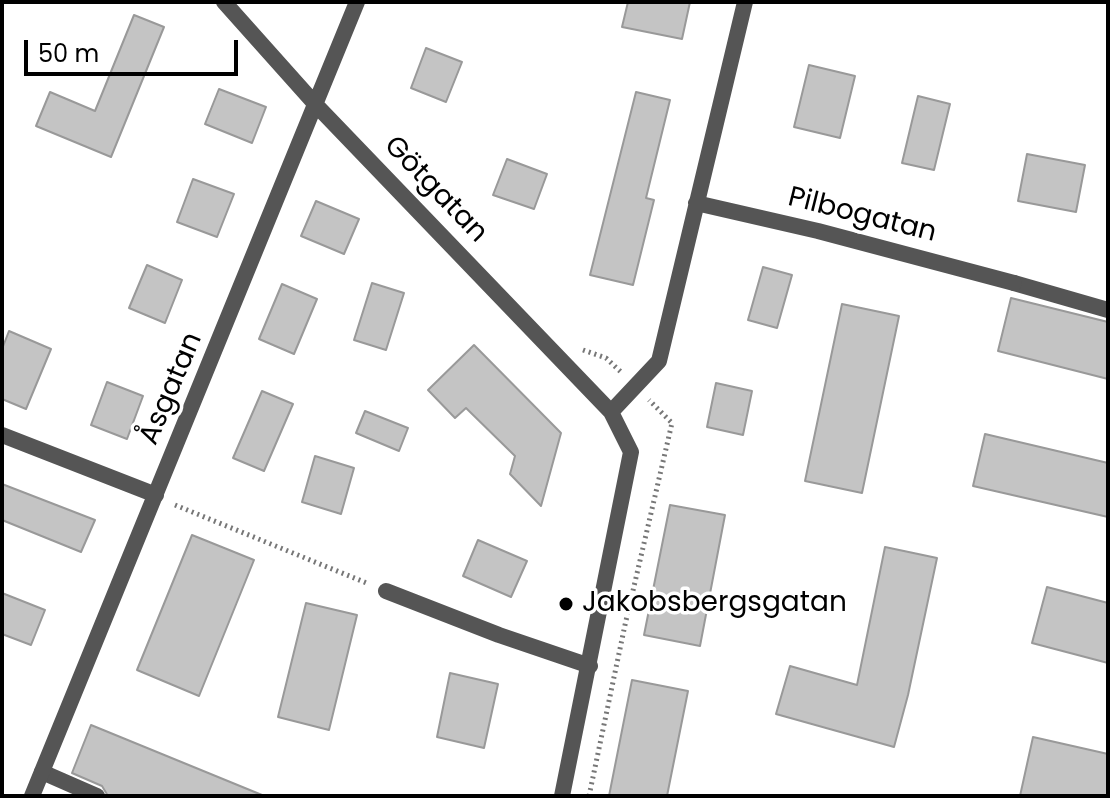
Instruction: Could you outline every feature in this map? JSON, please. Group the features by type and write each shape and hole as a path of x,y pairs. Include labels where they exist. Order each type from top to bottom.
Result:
{"street":[{"name":"Götgatan","path":"224,2 316,105 611,412"},
{"name":"Åsgatan","path":"32,796 357,2"},
{"path":"562,796 631,452 611,412 659,361 745,2"},
{"name":"Pilbogatan","path":"696,203 818,231 1108,310"},
{"path":"2,435 156,495"},
{"path":"386,591 590,666"},
{"path":"42,772 97,796"}],"path":[{"path":"589,796 672,423 635,386"},
{"path":"156,495 193,515 386,591"}],"building":[{"path":"628,2 690,2 682,39 622,27"},
{"path":"134,15 164,27 111,157 36,126 50,92 95,111"},
{"path":"426,48 462,62 446,102 411,88"},
{"path":"809,65 855,76 840,138 794,127"},
{"path":"219,89 266,107 252,143 205,124"},
{"path":"636,92 670,100 646,198 654,200 633,285 590,275"},
{"path":"918,96 950,104 934,170 902,163"},
{"path":"1027,154 1085,165 1076,212 1018,201"},
{"path":"507,159 547,174 534,209 493,195"},
{"path":"193,179 234,194 217,237 177,222"},
{"path":"316,201 359,219 344,254 301,236"},
{"path":"147,265 182,280 165,323 129,308"},
{"path":"763,267 792,275 777,328 748,320"},
{"path":"372,283 404,293 386,350 354,340"},
{"path":"282,284 317,299 294,354 259,339"},
{"path":"1011,298 1108,322 1108,379 998,351"},
{"path":"842,304 899,316 862,493 805,481"},
{"path":"9,331 51,349 26,409 2,399 2,349"},
{"path":"474,345 561,433 541,506 510,474 515,456 466,408 455,418 428,390"},
{"path":"107,382 143,396 127,439 91,425"},
{"path":"716,383 752,391 743,435 707,427"},
{"path":"262,391 293,404 264,471 233,458"},
{"path":"365,411 408,428 399,451 356,433"},
{"path":"985,434 1108,463 1108,517 973,486"},
{"path":"315,456 354,468 341,514 302,502"},
{"path":"2,484 95,520 81,552 2,520"},
{"path":"670,505 725,515 700,646 644,635"},
{"path":"192,535 254,560 199,696 137,670"},
{"path":"478,540 527,561 511,597 463,576"},
{"path":"885,547 937,558 894,747 776,714 790,666 857,685"},
{"path":"1047,587 1108,603 1108,663 1032,643"},
{"path":"2,593 45,610 31,645 2,634"},
{"path":"306,603 357,615 329,730 278,717"},
{"path":"450,673 498,684 484,748 437,737"},
{"path":"632,680 688,691 667,796 609,796"},
{"path":"91,725 262,796 108,796 102,786 72,773"},
{"path":"1033,737 1108,754 1108,796 1020,796"}],"place":[{"name":"Jakobsbergsgatan","path":"566,604"}]}
